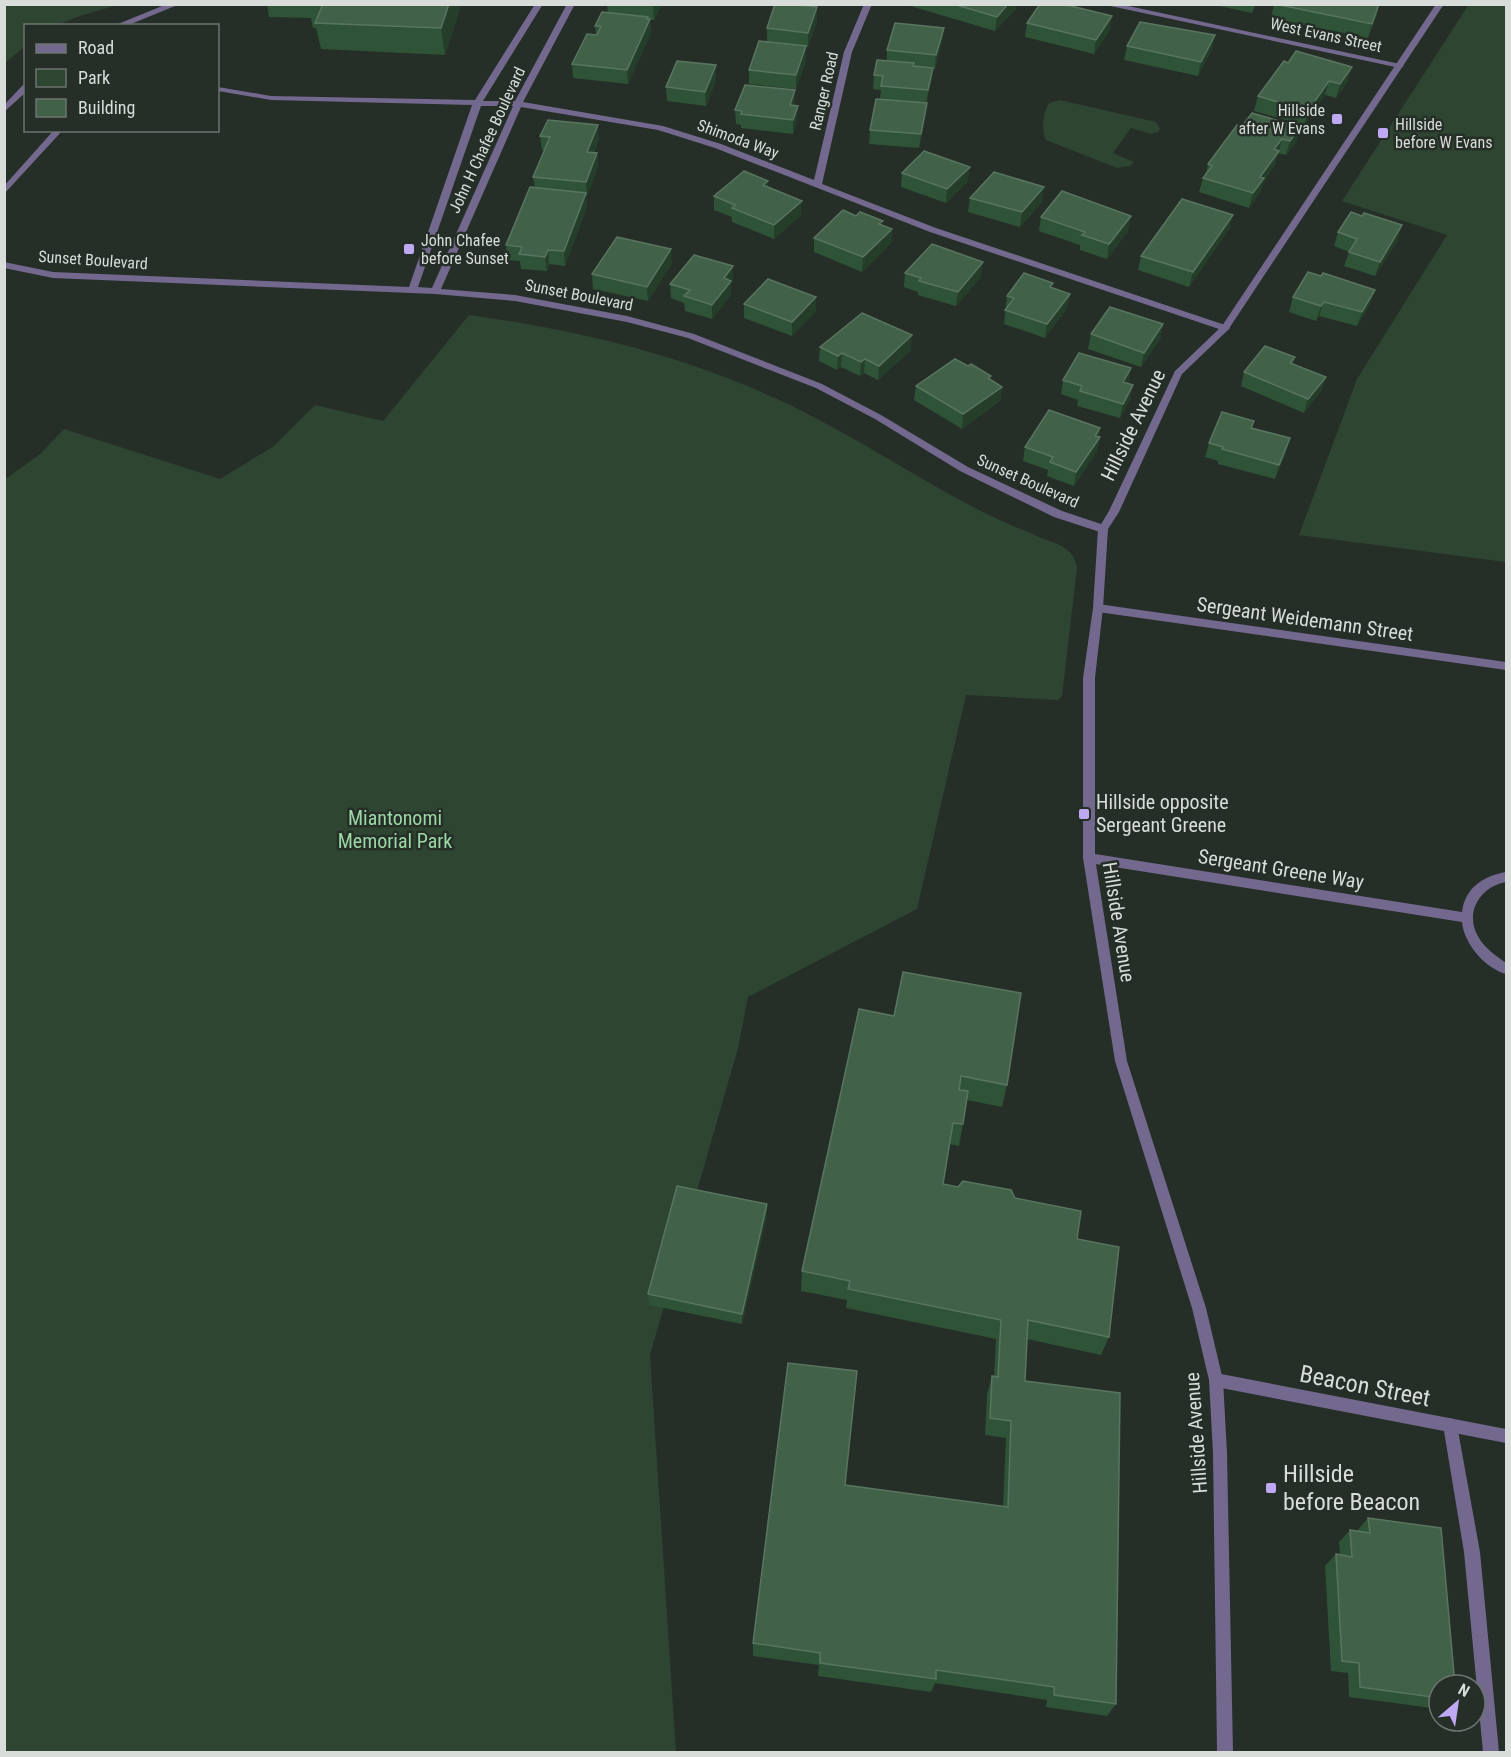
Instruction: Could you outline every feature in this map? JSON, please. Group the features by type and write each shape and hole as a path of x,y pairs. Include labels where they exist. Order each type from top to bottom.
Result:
{"street":[{"path":"122,24 176,4"},
{"name":"John H Chafee Boulevard","path":"413,290 477,104 539,4"},
{"name":"John H Chafee Boulevard","path":"435,291 518,104 571,4"},
{"name":"Ranger Road","path":"818,186 848,52 868,4"},
{"name":"Hillside Avenue","path":"1226,1752 1216,1380 1199,1308 1121,1061 1089,858 1089,678 1098,608 1103,528 1114,512 1178,373 1225,328 1440,4"},
{"name":"West Evans Street","path":"1109,5 1400,66"},
{"path":"4,110 24,89"},
{"name":"Shimoda Way","path":"219,89 271,98 518,104 614,118 660,128 718,146 933,230 1225,328"},
{"path":"5,192 57,132"},
{"name":"Sunset Boulevard","path":"4,265 54,275 435,291 515,298 627,320 691,336 819,386 878,417 964,469 1058,514 1103,528"},
{"name":"Sergeant Weidemann Street","path":"1098,608 1506,666"},
{"name":"Sergeant Greene Way","path":"1089,858 1466,918"},
{"path":"1506,877 1482,885 1470,899 1466,918 1472,938 1488,957 1506,969"},
{"name":"Beacon Street","path":"1216,1380 1506,1436"},
{"path":"1450,1425 1472,1552 1491,1752"}],"green space":[{"path":"5,4 117,4 60,24 24,24 24,47 5,63"},
{"path":"1469,4 1506,5 1506,562 1299,535 1357,379 1447,235 1342,201"},
{"path":"1060,100 1156,122 1160,129 1151,134 1131,128 1113,153 1134,162 1130,166 1117,168 1046,140 1043,126 1045,111 1049,103"},
{"name":"Miantonomi Memorial Park","path":"469,315 593,337 715,373 792,406 841,431 983,512 1064,547 1072,555 1077,568 1062,696 1058,700 966,695 917,909 748,997 738,1048 650,1355 676,1752 5,1752 4,480 40,454 64,429 220,479 274,446 315,405 383,421"}],"building":[{"path":"323,4 449,4 441,28 315,23"},
{"path":"775,4 817,7 808,33 767,28"},
{"path":"953,4 1008,4 997,17"},
{"path":"1040,4 1063,4 1112,16 1096,40 1027,23"},
{"path":"1275,4 1379,4 1372,24"},
{"path":"602,12 650,19 627,70 572,64 587,34 597,35 601,26 595,26"},
{"path":"1140,22 1215,35 1201,62 1127,46"},
{"path":"895,23 944,28 936,55 887,50"},
{"path":"759,41 806,46 796,75 749,70"},
{"path":"1296,51 1352,67 1340,84 1329,81 1308,111 1258,96 1284,61 1288,63"},
{"path":"877,60 914,63 913,66 933,68 928,90 881,86 883,76 874,75"},
{"path":"677,61 716,65 705,92 666,87"},
{"path":"745,85 795,90 790,105 798,106 793,120 741,114 742,111 735,110"},
{"path":"876,99 927,103 921,134 870,130"},
{"path":"1252,113 1300,127 1290,141 1282,139 1274,149 1279,151 1260,177 1264,178 1253,193 1203,178 1212,166 1208,164 1237,125 1242,126"},
{"path":"548,120 598,125 587,152 597,153 586,182 533,177 550,137 540,136"},
{"path":"924,151 970,167 947,189 902,173"},
{"path":"744,171 768,181 763,185 802,201 774,225 732,208 735,205 714,196"},
{"path":"994,172 1044,187 1022,212 970,198"},
{"path":"530,187 586,193 564,251 548,250 545,257 519,254 522,247 506,245"},
{"path":"1062,191 1131,216 1109,244 1082,235 1085,232 1041,217"},
{"path":"1182,199 1233,215 1193,272 1141,256"},
{"path":"843,210 856,216 860,212 883,221 879,224 892,229 863,257 814,238"},
{"path":"1351,212 1362,216 1364,213 1402,225 1380,262 1349,252 1357,239 1338,232"},
{"path":"617,237 671,249 647,287 592,274"},
{"path":"932,244 983,262 958,292 919,281 921,278 905,273"},
{"path":"694,255 733,266 724,278 731,281 712,305 684,296 690,290 670,284"},
{"path":"1308,272 1321,276 1323,273 1375,290 1362,312 1324,302 1321,306 1293,297"},
{"path":"1024,273 1053,283 1050,287 1070,294 1047,324 1005,310 1014,298 1007,296"},
{"path":"768,279 816,297 792,322 744,304"},
{"path":"1110,307 1163,324 1144,353 1091,334"},
{"path":"862,313 912,335 879,366 865,359 861,362 842,353 838,356 820,347"},
{"path":"1265,346 1295,357 1290,363 1326,377 1308,399 1244,372"},
{"path":"1079,353 1131,368 1123,382 1133,385 1123,404 1080,391 1082,386 1063,380"},
{"path":"955,359 968,366 971,364 991,376 988,378 1002,387 963,414 916,386"},
{"path":"1049,410 1100,428 1095,436 1100,437 1076,472 1050,462 1053,457 1025,447"},
{"path":"1222,412 1254,421 1251,428 1290,438 1279,465 1222,449 1223,447 1209,443"},
{"path":"903,972 1021,993 1007,1085 961,1076 959,1090 968,1091 963,1124 953,1123 943,1184 958,1187 963,1181 1011,1190 1015,1198 1081,1211 1077,1239 1119,1247 1109,1337 1028,1320 1025,1381 1120,1393 1116,1704 1054,1695 1054,1687 936,1670 936,1679 820,1663 820,1653 753,1643 788,1363 857,1371 845,1485 1008,1507 1011,1421 990,1418 992,1376 998,1377 1001,1320 848,1289 850,1281 802,1271 859,1009 894,1016"},
{"path":"677,1186 767,1204 742,1314 648,1294"},
{"path":"1368,1518 1441,1528 1454,1673 1427,1673 1427,1696 1360,1687 1359,1663 1342,1661 1336,1554 1352,1557 1350,1530 1370,1533"}],"place":[{"name":"Hillside after W Evans","path":"1337,119"},
{"name":"Hillside before W Evans","path":"1383,133"},
{"name":"John Chafee before Sunset","path":"409,249"},
{"name":"Hillside opposite Sergeant Greene","path":"1084,814"},
{"name":"Hillside before Beacon","path":"1271,1488"}]}
